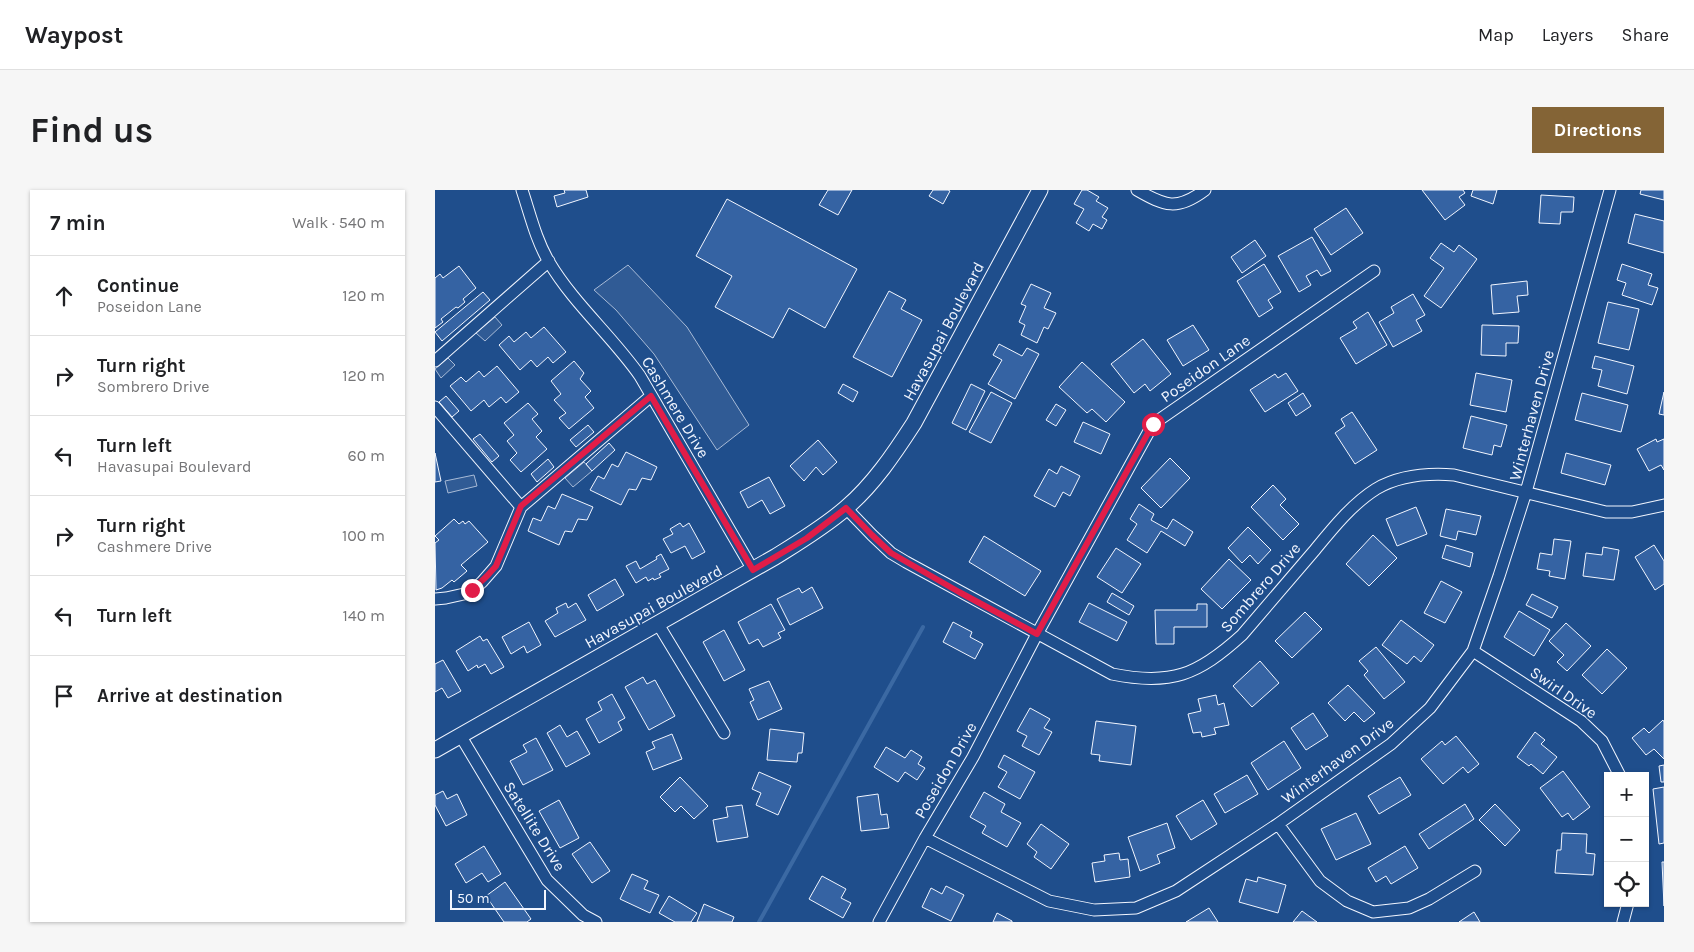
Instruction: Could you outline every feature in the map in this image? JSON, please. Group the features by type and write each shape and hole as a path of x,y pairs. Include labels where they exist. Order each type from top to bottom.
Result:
{"street":[{"name":"Cashmere Drive","path":"521,190 538,239 549,261 572,295 626,356 753,570"},
{"name":"Havasupai Boulevard","path":"435,750 753,570 807,538 846,508 895,453 914,423 1041,190"},
{"path":"1137,190 1158,202 1177,204 1205,190"},
{"name":"Winterhaven Drive","path":"925,838 1049,900 1094,910 1136,908 1177,891 1278,824 1391,744 1430,708 1473,651 1526,492 1610,190"},
{"path":"435,361 549,261"},
{"name":"Poseidon Lane","path":"1037,634 1153,424 1374,271"},
{"path":"435,599 464,594 472,590 487,576 499,560 521,506 651,396"},
{"path":"435,407 521,506"},
{"name":"Sombrero Drive","path":"846,508 891,553 959,592 1112,674 1138,679 1155,679 1187,673 1197,669 1227,649 1242,635 1356,505 1377,489 1398,480 1433,473 1454,475 1605,512 1632,512 1664,505"},
{"path":"658,624 724,733"},
{"name":"Poseidon Drive","path":"879,922 925,838 973,757 1037,634"},
{"name":"Swirl Drive","path":"1473,651 1581,720 1602,742 1618,772"},
{"name":"Satellite Drive","path":"460,735 547,880 583,915 596,922"},
{"path":"1278,824 1320,881 1347,901 1373,912 1409,908 1429,899 1475,870"},
{"path":"1623,922 1627,907"}],"shaded area":[{"path":"628,265 687,327 749,425 717,450 654,354 616,310 594,290"},
{"path":"495,317 502,325 485,341 476,333"},
{"path":"448,358 455,365 441,378 435,369"},
{"path":"584,462 592,471 573,487 565,478"},
{"path":"474,475 477,486 448,493 445,481"}],"building":[{"path":"564,190 586,190 588,197 557,207 554,196 565,193"},
{"path":"828,190 852,190 838,215 819,205"},
{"path":"933,190 950,191 943,204 929,196"},
{"path":"1082,190 1087,190 1099,197 1096,201 1108,208 1102,217 1107,220 1102,229 1093,224 1089,231 1076,223 1084,209 1074,204"},
{"path":"1422,190 1463,190 1465,193 1459,197 1465,205 1445,220"},
{"path":"1473,190 1497,190 1493,204 1471,196"},
{"path":"1641,190 1664,190 1664,200 1640,194"},
{"path":"1541,195 1574,197 1573,212 1561,212 1560,224 1539,223"},
{"path":"727,199 857,269 825,328 789,308 773,338 715,307 732,276 696,256"},
{"path":"1346,208 1363,233 1331,255 1314,229"},
{"path":"1635,214 1664,221 1664,253 1628,243"},
{"path":"1312,237 1331,271 1321,276 1317,270 1306,276 1311,285 1299,292 1278,256"},
{"path":"1255,240 1266,256 1242,273 1231,257"},
{"path":"1441,243 1454,252 1459,245 1477,259 1441,308 1424,296 1444,268 1430,258"},
{"path":"1264,264 1281,292 1268,300 1273,308 1259,317 1237,281"},
{"path":"1622,264 1652,274 1648,285 1658,288 1652,305 1622,295 1626,283 1617,280"},
{"path":"459,266 476,288 463,299 465,302 441,319 443,322 435,328 435,278 440,274 443,278"},
{"path":"1527,281 1528,295 1517,296 1519,312 1493,314 1491,285"},
{"path":"1031,284 1051,293 1044,308 1056,313 1048,329 1044,327 1037,343 1021,335 1025,325 1019,322 1026,306 1021,304"},
{"path":"889,291 906,300 901,309 922,320 892,377 853,357"},
{"path":"483,292 490,300 442,341 435,332"},
{"path":"1413,294 1425,315 1416,320 1422,331 1393,347 1379,322 1394,313 1391,307"},
{"path":"1608,302 1639,309 1629,350 1598,343"},
{"path":"1368,312 1387,345 1356,364 1340,338 1357,328 1353,322"},
{"path":"1193,325 1209,350 1183,366 1167,340"},
{"path":"1482,325 1519,326 1518,343 1506,343 1506,356 1481,355"},
{"path":"544,327 566,352 553,363 548,357 537,367 531,360 520,370 499,345 509,336 514,342 526,332 531,338"},
{"path":"1143,339 1171,374 1150,391 1145,384 1134,393 1111,364"},
{"path":"999,344 1022,356 1027,348 1039,354 1015,399 988,384 1002,360 993,355"},
{"path":"1595,356 1634,366 1627,394 1598,386 1602,370 1592,368"},
{"path":"574,361 584,373 580,379 591,391 585,397 594,408 569,429 559,418 566,413 554,400 561,394 551,381"},
{"path":"1082,362 1125,402 1106,422 1092,409 1087,413 1059,387"},
{"path":"497,366 519,392 506,403 501,397 489,407 484,400 471,411 450,386 461,377 466,382 479,371 484,377"},
{"path":"1286,373 1298,391 1265,412 1250,390 1275,374 1278,378"},
{"path":"1476,373 1512,380 1506,412 1470,405"},
{"path":"843,384 858,392 853,402 838,393"},
{"path":"971,384 985,391 966,430 952,423"},
{"path":"991,392 1012,403 991,443 969,432"},
{"path":"1664,392 1664,415 1659,414"},
{"path":"1303,393 1311,406 1296,416 1288,403"},
{"path":"1582,393 1628,405 1621,432 1575,420"},
{"path":"446,396 459,411 452,417 439,402"},
{"path":"528,403 538,414 532,419 542,431 536,437 547,449 521,472 510,460 517,453 507,441 514,435 504,423"},
{"path":"1056,404 1066,410 1056,426 1046,420"},
{"path":"1352,412 1377,450 1355,464 1335,433 1345,426 1341,419"},
{"path":"1471,416 1507,425 1501,447 1494,445 1492,455 1463,448"},
{"path":"1083,422 1110,434 1101,454 1074,442"},
{"path":"588,425 594,432 576,447 570,440"},
{"path":"480,434 499,456 492,462 473,439"},
{"path":"1656,439 1657,442 1664,439 1664,470 1661,465 1649,471 1637,449"},
{"path":"818,440 837,462 823,475 816,467 804,481 790,466"},
{"path":"609,443 615,450 592,471 586,464"},
{"path":"626,452 657,467 651,480 642,478 636,490 629,489 621,505 590,490 598,476 604,479 612,464 618,467"},
{"path":"435,453 441,481 435,482"},
{"path":"1566,453 1611,465 1605,485 1561,473"},
{"path":"1170,458 1190,478 1161,508 1141,488"},
{"path":"548,459 554,467 537,482 531,474"},
{"path":"1061,466 1080,476 1070,496 1063,492 1055,507 1034,496 1049,469 1057,474"},
{"path":"769,477 785,506 770,514 762,500 748,508 740,492"},
{"path":"1273,485 1286,499 1280,505 1299,524 1283,540 1251,507"},
{"path":"562,494 593,507 587,520 578,519 572,532 565,531 559,545 528,531 533,518 541,521 548,506 555,509"},
{"path":"1139,504 1154,514 1151,520 1167,529 1173,519 1193,532 1185,546 1161,531 1147,553 1127,540 1137,524 1130,519"},
{"path":"1416,507 1427,534 1397,546 1386,519"},
{"path":"1446,509 1481,516 1476,535 1458,531 1456,540 1440,536"},
{"path":"454,519 459,524 463,521 465,524 469,521 488,542 461,565 467,571 454,582 452,580 436,590 435,543 439,540 435,536"},
{"path":"680,523 683,527 689,523 705,552 692,559 685,546 671,553 663,539 673,534 670,529"},
{"path":"1248,527 1271,550 1258,564 1250,555 1242,563 1228,548"},
{"path":"1373,535 1397,558 1369,586 1346,564"},
{"path":"984,536 1041,571 1025,596 969,562"},
{"path":"1554,539 1571,541 1565,579 1549,576 1550,571 1537,569 1540,553 1552,555"},
{"path":"1446,545 1473,553 1470,567 1442,558"},
{"path":"1654,545 1664,561 1664,584 1655,590 1635,557"},
{"path":"1603,547 1619,550 1614,580 1583,576 1586,553 1602,555"},
{"path":"1116,548 1141,564 1122,593 1097,577"},
{"path":"661,554 669,569 659,574 661,577 654,580 653,578 648,581 646,577 636,583 626,566 636,561 640,569 657,559 656,557"},
{"path":"1229,559 1251,580 1222,609 1201,589"},
{"path":"615,579 624,595 597,611 588,595"},
{"path":"1441,581 1462,592 1445,623 1424,613"},
{"path":"812,587 823,608 790,625 777,599 799,588 802,593"},
{"path":"1112,593 1134,606 1129,615 1107,602"},
{"path":"1532,594 1558,607 1552,618 1526,605"},
{"path":"566,603 568,608 576,603 586,620 555,637 545,621 558,613 556,608"},
{"path":"1089,603 1127,622 1117,641 1079,622"},
{"path":"771,604 785,630 778,633 781,638 763,647 758,639 749,644 738,622"},
{"path":"1197,604 1207,604 1207,627 1174,627 1174,644 1156,644 1155,610 1197,610"},
{"path":"1519,611 1550,630 1534,656 1504,637"},
{"path":"1305,612 1322,629 1292,658 1275,641"},
{"path":"1401,620 1434,645 1421,662 1414,656 1407,664 1382,645"},
{"path":"529,622 541,645 527,653 524,646 511,654 502,637"},
{"path":"953,622 972,632 970,637 983,644 975,659 943,642"},
{"path":"1566,623 1591,646 1567,671 1557,662 1564,655 1549,641"},
{"path":"724,630 745,670 724,681 703,642"},
{"path":"480,636 483,641 487,639 504,667 491,674 485,664 478,668 477,665 468,671 456,651"},
{"path":"1376,647 1405,682 1384,699 1364,675 1368,671 1359,661"},
{"path":"1607,649 1627,668 1602,694 1582,675"},
{"path":"443,660 461,691 448,698 442,688 435,692 435,664"},
{"path":"1260,661 1279,683 1252,707 1233,686"},
{"path":"643,677 647,684 655,680 675,716 649,730 625,687"},
{"path":"769,681 782,709 758,720 750,702 754,700 749,689"},
{"path":"1348,685 1375,713 1364,722 1354,712 1345,721 1328,703"},
{"path":"612,694 625,718 618,722 622,730 599,743 586,719 602,710 598,702"},
{"path":"1216,695 1218,705 1224,703 1229,725 1214,728 1216,734 1202,737 1201,732 1193,733 1188,714 1201,711 1198,699"},
{"path":"1030,708 1050,719 1044,728 1052,732 1039,755 1022,746 1027,736 1017,731"},
{"path":"1313,713 1328,736 1306,750 1291,728"},
{"path":"1663,720 1664,759 1654,749 1646,755 1632,738 1644,728 1649,733"},
{"path":"1096,721 1136,726 1131,765 1099,761 1100,755 1091,754"},
{"path":"560,725 567,737 577,731 590,754 566,767 547,733"},
{"path":"770,729 804,733 802,753 798,753 797,762 767,760"},
{"path":"1535,732 1545,740 1541,744 1557,757 1543,774 1531,764 1529,766 1517,757"},
{"path":"672,734 682,759 653,770 646,752 655,748 652,742"},
{"path":"1456,736 1479,764 1468,773 1463,767 1443,784 1421,759 1442,741 1445,745"},
{"path":"536,738 553,770 523,785 510,761 527,752 523,745"},
{"path":"1284,741 1301,768 1268,790 1251,763"},
{"path":"886,747 905,758 911,750 922,757 918,764 925,768 917,780 905,772 898,782 874,767"},
{"path":"1004,755 1035,772 1020,799 998,787 1007,772 998,767"},
{"path":"1664,765 1664,782 1661,782 1659,766"},
{"path":"1563,771 1590,807 1573,820 1568,813 1562,817 1540,788"},
{"path":"759,772 791,786 778,815 756,805 761,793 752,789"},
{"path":"1247,775 1258,794 1225,813 1214,794"},
{"path":"680,777 708,806 694,819 681,806 675,812 660,797"},
{"path":"1400,777 1411,795 1379,814 1368,796"},
{"path":"1664,787 1664,843 1659,844 1653,789"},
{"path":"443,791 447,799 457,794 467,815 446,826 435,805 435,795"},
{"path":"984,792 1005,804 1001,812 1021,823 1007,847 982,833 986,826 970,817"},
{"path":"878,794 881,815 887,814 889,828 861,831 857,797"},
{"path":"559,800 579,838 560,848 539,811"},
{"path":"1203,800 1217,824 1191,840 1176,816"},
{"path":"1465,804 1474,819 1429,849 1419,834"},
{"path":"1495,804 1520,830 1505,846 1479,820"},
{"path":"742,805 748,837 717,842 713,820 728,817 726,807"},
{"path":"1356,813 1371,844 1336,860 1321,829"},
{"path":"1167,823 1175,848 1157,855 1160,863 1140,871 1128,837"},
{"path":"1041,824 1069,844 1051,869 1034,857 1037,852 1027,844"},
{"path":"1562,833 1587,834 1586,853 1595,854 1593,875 1555,873 1557,850 1561,850"},
{"path":"590,842 610,871 592,883 572,854"},
{"path":"484,846 501,874 488,882 482,873 466,883 455,864"},
{"path":"1405,846 1418,868 1391,884 1386,876 1376,882 1368,868"},
{"path":"1119,853 1120,860 1128,859 1130,877 1095,882 1092,863 1105,861 1104,855"},
{"path":"1662,862 1664,862 1664,906"},
{"path":"632,874 648,881 644,889 659,895 650,913 620,899"},
{"path":"822,876 846,889 841,898 851,903 843,918 809,899"},
{"path":"1258,877 1286,885 1278,913 1239,902 1246,879 1257,882"},
{"path":"505,882 531,919 527,922 504,922 486,896"},
{"path":"946,886 964,895 951,921 922,907 931,888 942,894"},
{"path":"669,896 697,913 691,922 675,922 659,913"},
{"path":"704,904 734,917 732,922 697,922"},
{"path":"1209,908 1218,922 1186,922"},
{"path":"1302,911 1317,922 1293,922"},
{"path":"1474,912 1480,922 1459,922"},
{"path":"997,913 1012,921 1012,922 993,922"}],"waterway":[{"path":"759,922 923,627"}],"route":[{"path":"472,590 496,566 521,506 651,396 753,570 807,538 846,508 891,553 1037,634 1153,424"}]}
